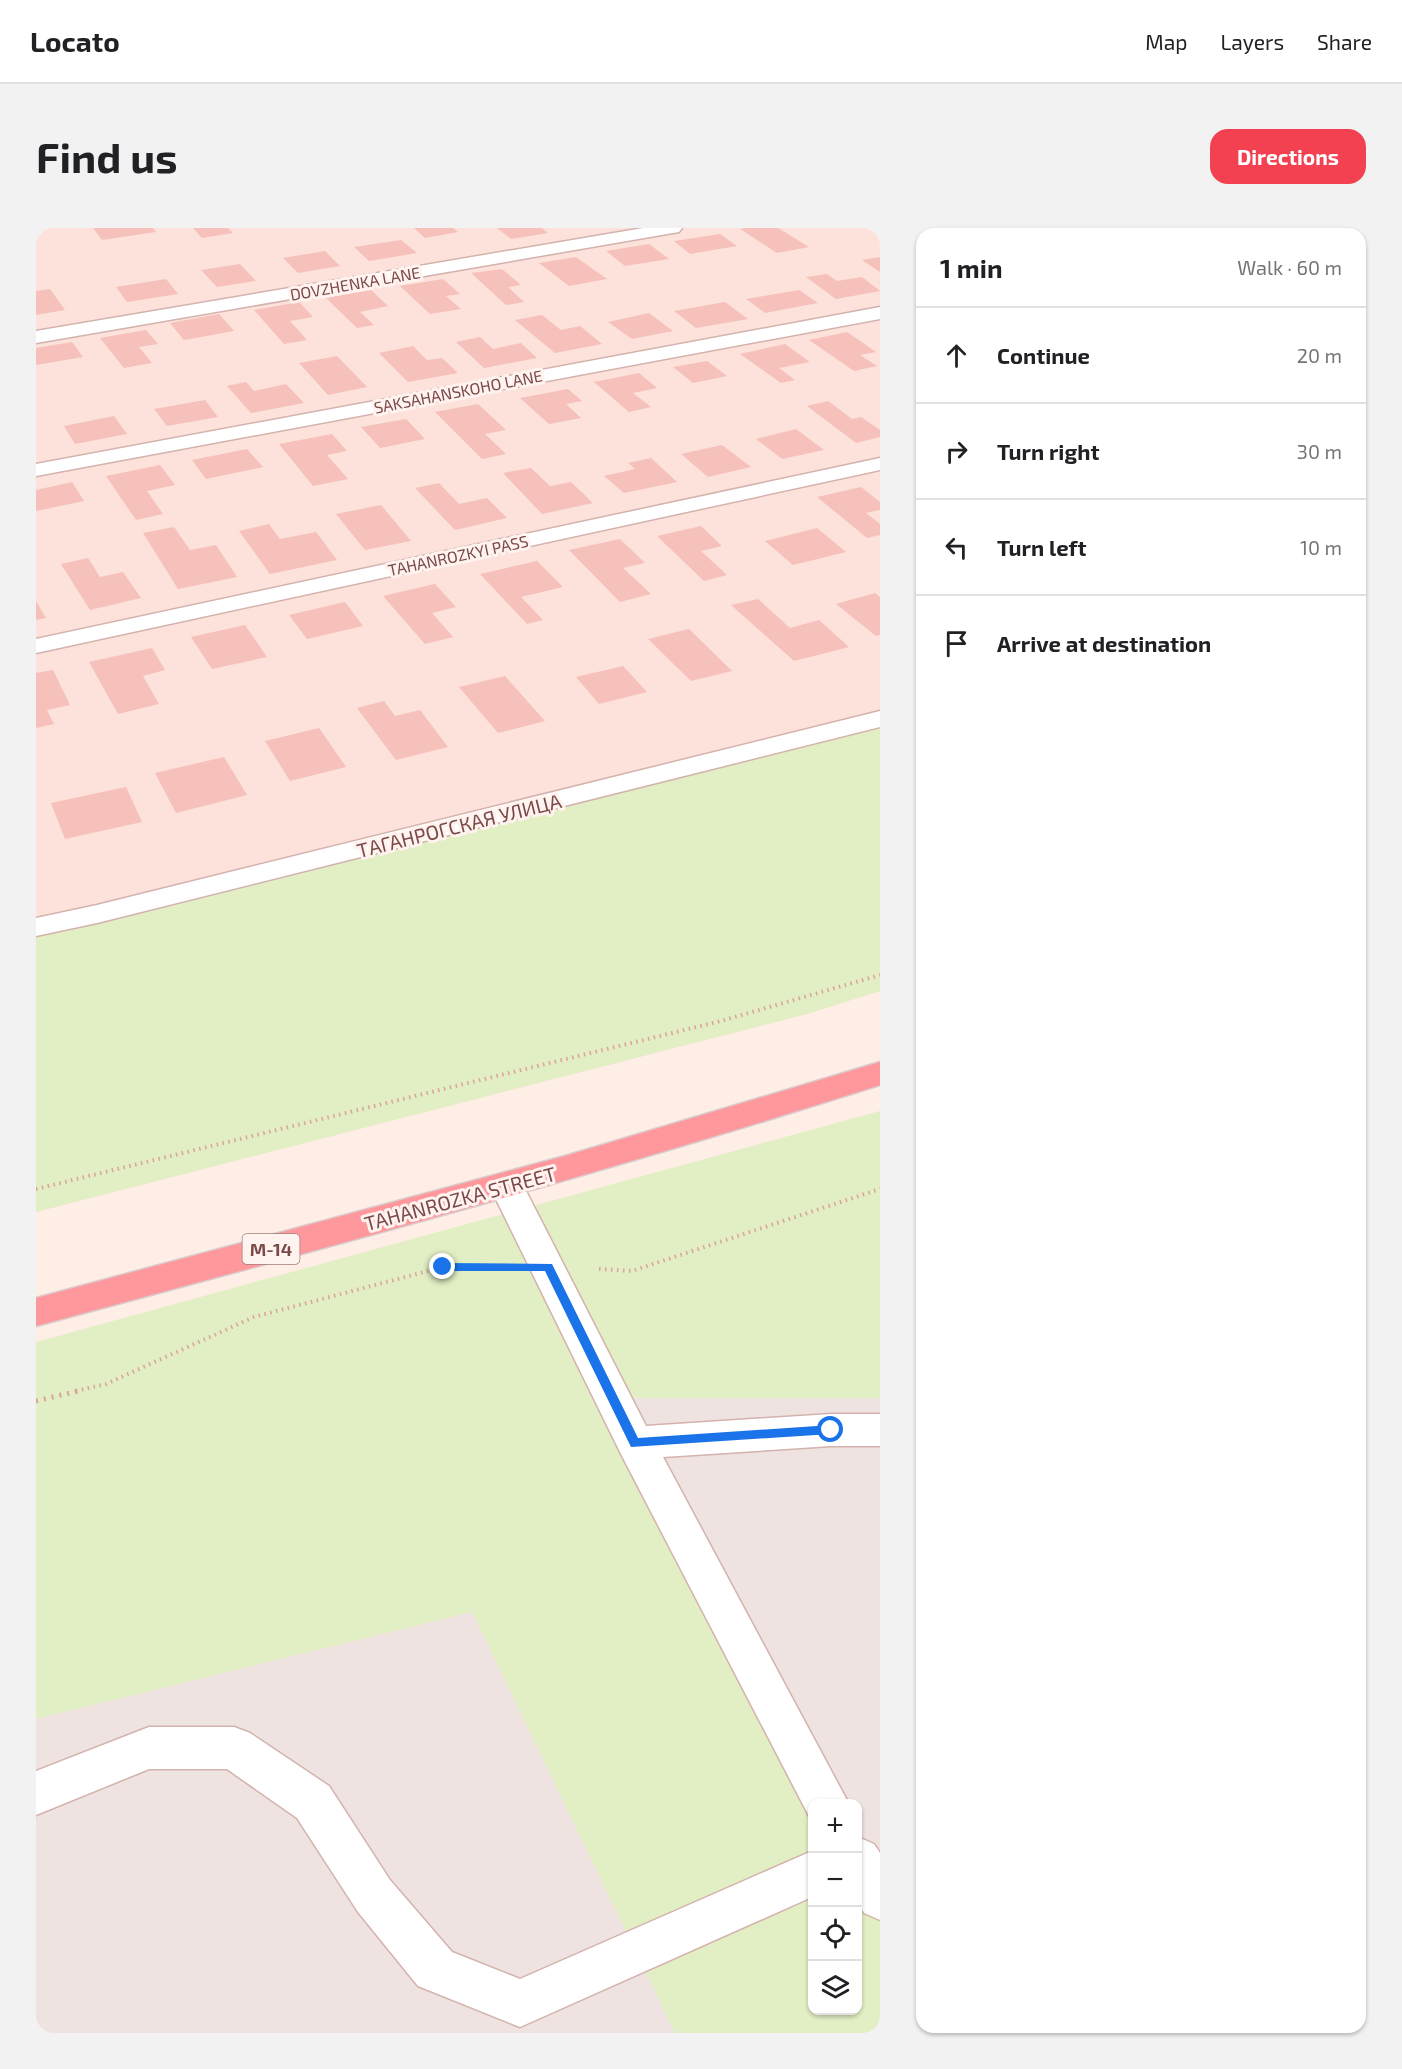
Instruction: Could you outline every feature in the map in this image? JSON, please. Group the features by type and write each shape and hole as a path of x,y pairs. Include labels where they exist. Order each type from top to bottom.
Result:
{"highway":[{"name":"TAHANROZKA STREET","path":"36,1312 507,1187 776,1107 880,1072"}],"street":[{"name":"DOVZHENKA LANE","path":"36,337 673,228"},
{"name":"SAKSAHANSKOHO LANE","path":"36,470 880,313"},
{"name":"TAHANROZKYI PASS","path":"36,646 880,464"},
{"name":"ТАГАНРОГСКАЯ УЛИЦА","path":"36,927 714,762 880,718"},
{"path":"507,1187 635,1443 825,1799"},
{"path":"635,1443 831,1430 880,1430"},
{"path":"36,1793 149,1748 234,1748 313,1802 374,1896 435,1969 520,2003 808,1876"},
{"path":"862,1867 880,1898"}],"path":[{"path":"36,1189 721,1021 880,975"},
{"path":"36,1401 106,1384 254,1317 443,1267 548,1267 632,1271 880,1188"}],"shaded area":[{"path":"36,228 880,228 880,991 807,1014 36,1212"},
{"path":"595,1398 880,1398 880,1875 862,1844 862,1799 836,1799"},
{"path":"472,1612 675,2033 36,2033 36,1719"}],"green space":[{"path":"880,722 880,991 807,1014 36,1212 36,934"},
{"path":"880,1111 880,1398 596,1398 809,1799 808,2015 862,2015 862,1844 880,1875 880,2033 675,2033 472,1612 36,1719 36,1342"}],"building":[{"path":"93,228 153,228 156,232 102,240"},
{"path":"193,228 228,228 233,233 202,238"},
{"path":"414,228 453,228 458,232 425,238"},
{"path":"497,228 542,228 548,233 511,239"},
{"path":"778,228 809,247 777,253 740,229"},
{"path":"720,234 737,246 690,254 674,241"},
{"path":"401,240 417,253 369,261 354,247"},
{"path":"649,244 669,259 625,266 606,251"},
{"path":"325,251 340,266 298,273 283,258"},
{"path":"576,257 607,279 569,286 539,263"},
{"path":"880,257 880,272 862,260"},
{"path":"240,264 256,281 217,287 201,270"},
{"path":"502,269 521,285 508,287 524,302 506,305 471,273"},
{"path":"827,274 837,281 862,277 880,291 836,299 806,277"},
{"path":"166,279 178,294 127,302 116,287"},
{"path":"443,279 460,294 446,296 461,309 430,314 400,286"},
{"path":"50,289 65,310 36,315 36,291"},
{"path":"371,290 388,306 360,312 374,325 357,328 326,298"},
{"path":"799,290 818,303 765,313 746,299"},
{"path":"299,302 313,317 290,321 307,340 284,344 254,310"},
{"path":"725,302 748,319 696,328 674,311"},
{"path":"649,313 673,331 632,339 608,322"},
{"path":"219,314 234,331 184,340 170,323"},
{"path":"542,315 561,330 580,326 602,344 555,353 515,320"},
{"path":"146,330 158,344 139,347 152,363 124,368 100,338"},
{"path":"847,332 876,352 860,355 877,366 854,371 809,340"},
{"path":"480,337 493,349 521,343 537,358 484,368 456,342"},
{"path":"72,342 83,357 36,365 36,348"},
{"path":"785,344 810,362 779,368 795,380 781,383 740,354"},
{"path":"413,346 427,360 442,358 458,373 408,382 379,353"},
{"path":"337,356 367,387 328,395 299,363"},
{"path":"707,361 727,376 693,383 673,367"},
{"path":"639,373 657,388 633,393 651,407 629,412 594,382"},
{"path":"246,382 254,391 286,384 304,403 251,413 227,386"},
{"path":"568,389 582,401 566,404 581,418 549,424 520,398"},
{"path":"205,400 218,417 167,426 154,409"},
{"path":"828,401 852,419 861,417 880,430 880,437 856,443 807,406"},
{"path":"478,404 506,430 485,434 506,454 482,459 435,412"},
{"path":"114,416 127,434 75,444 64,426"},
{"path":"406,419 425,439 380,448 361,427"},
{"path":"796,429 824,450 782,459 756,439"},
{"path":"332,434 347,451 327,455 348,479 313,486 279,444"},
{"path":"722,445 751,467 708,477 681,454"},
{"path":"247,449 263,467 206,479 192,460"},
{"path":"651,458 677,482 624,493 604,476 635,469 628,463"},
{"path":"160,465 175,485 147,491 163,514 136,520 106,476"},
{"path":"531,468 550,486 571,482 593,503 542,514 503,473"},
{"path":"72,482 84,501 36,511 36,490"},
{"path":"439,483 459,504 487,498 507,518 455,530 415,488"},
{"path":"861,487 880,502 880,510 866,513 880,524 880,535 867,538 817,497"},
{"path":"381,505 411,541 365,550 336,514"},
{"path":"269,524 280,539 316,532 337,560 270,574 239,531"},
{"path":"701,526 722,546 701,551 727,575 704,581 657,536"},
{"path":"174,527 190,550 216,545 237,577 178,589 143,533"},
{"path":"817,528 846,552 793,565 765,541"},
{"path":"620,539 645,563 623,568 651,594 620,602 569,550"},
{"path":"88,558 100,577 123,572 141,598 90,610 61,564"},
{"path":"537,561 563,587 521,597 543,620 527,624 480,574"},
{"path":"435,584 456,607 432,613 453,637 425,644 383,596"},
{"path":"875,593 880,597 880,635 876,636 836,604"},
{"path":"758,599 790,628 819,620 849,647 794,661 731,605"},
{"path":"36,601 46,618 36,620"},
{"path":"345,602 363,626 307,639 289,615"},
{"path":"245,625 267,657 212,669 191,637"},
{"path":"689,629 732,671 691,681 648,639"},
{"path":"152,648 165,670 143,676 159,704 118,714 89,662"},
{"path":"623,666 647,692 599,704 576,677"},
{"path":"53,670 70,705 47,710 54,724 36,728 36,673"},
{"path":"505,676 545,721 498,733 459,687"},
{"path":"384,701 395,716 420,710 448,747 396,760 357,708"},
{"path":"319,728 346,767 290,781 265,741"},
{"path":"224,757 247,795 176,813 155,773"},
{"path":"126,787 142,822 65,839 51,803"}],"route":[{"path":"443,1267 548,1267 635,1443 831,1430"}]}
